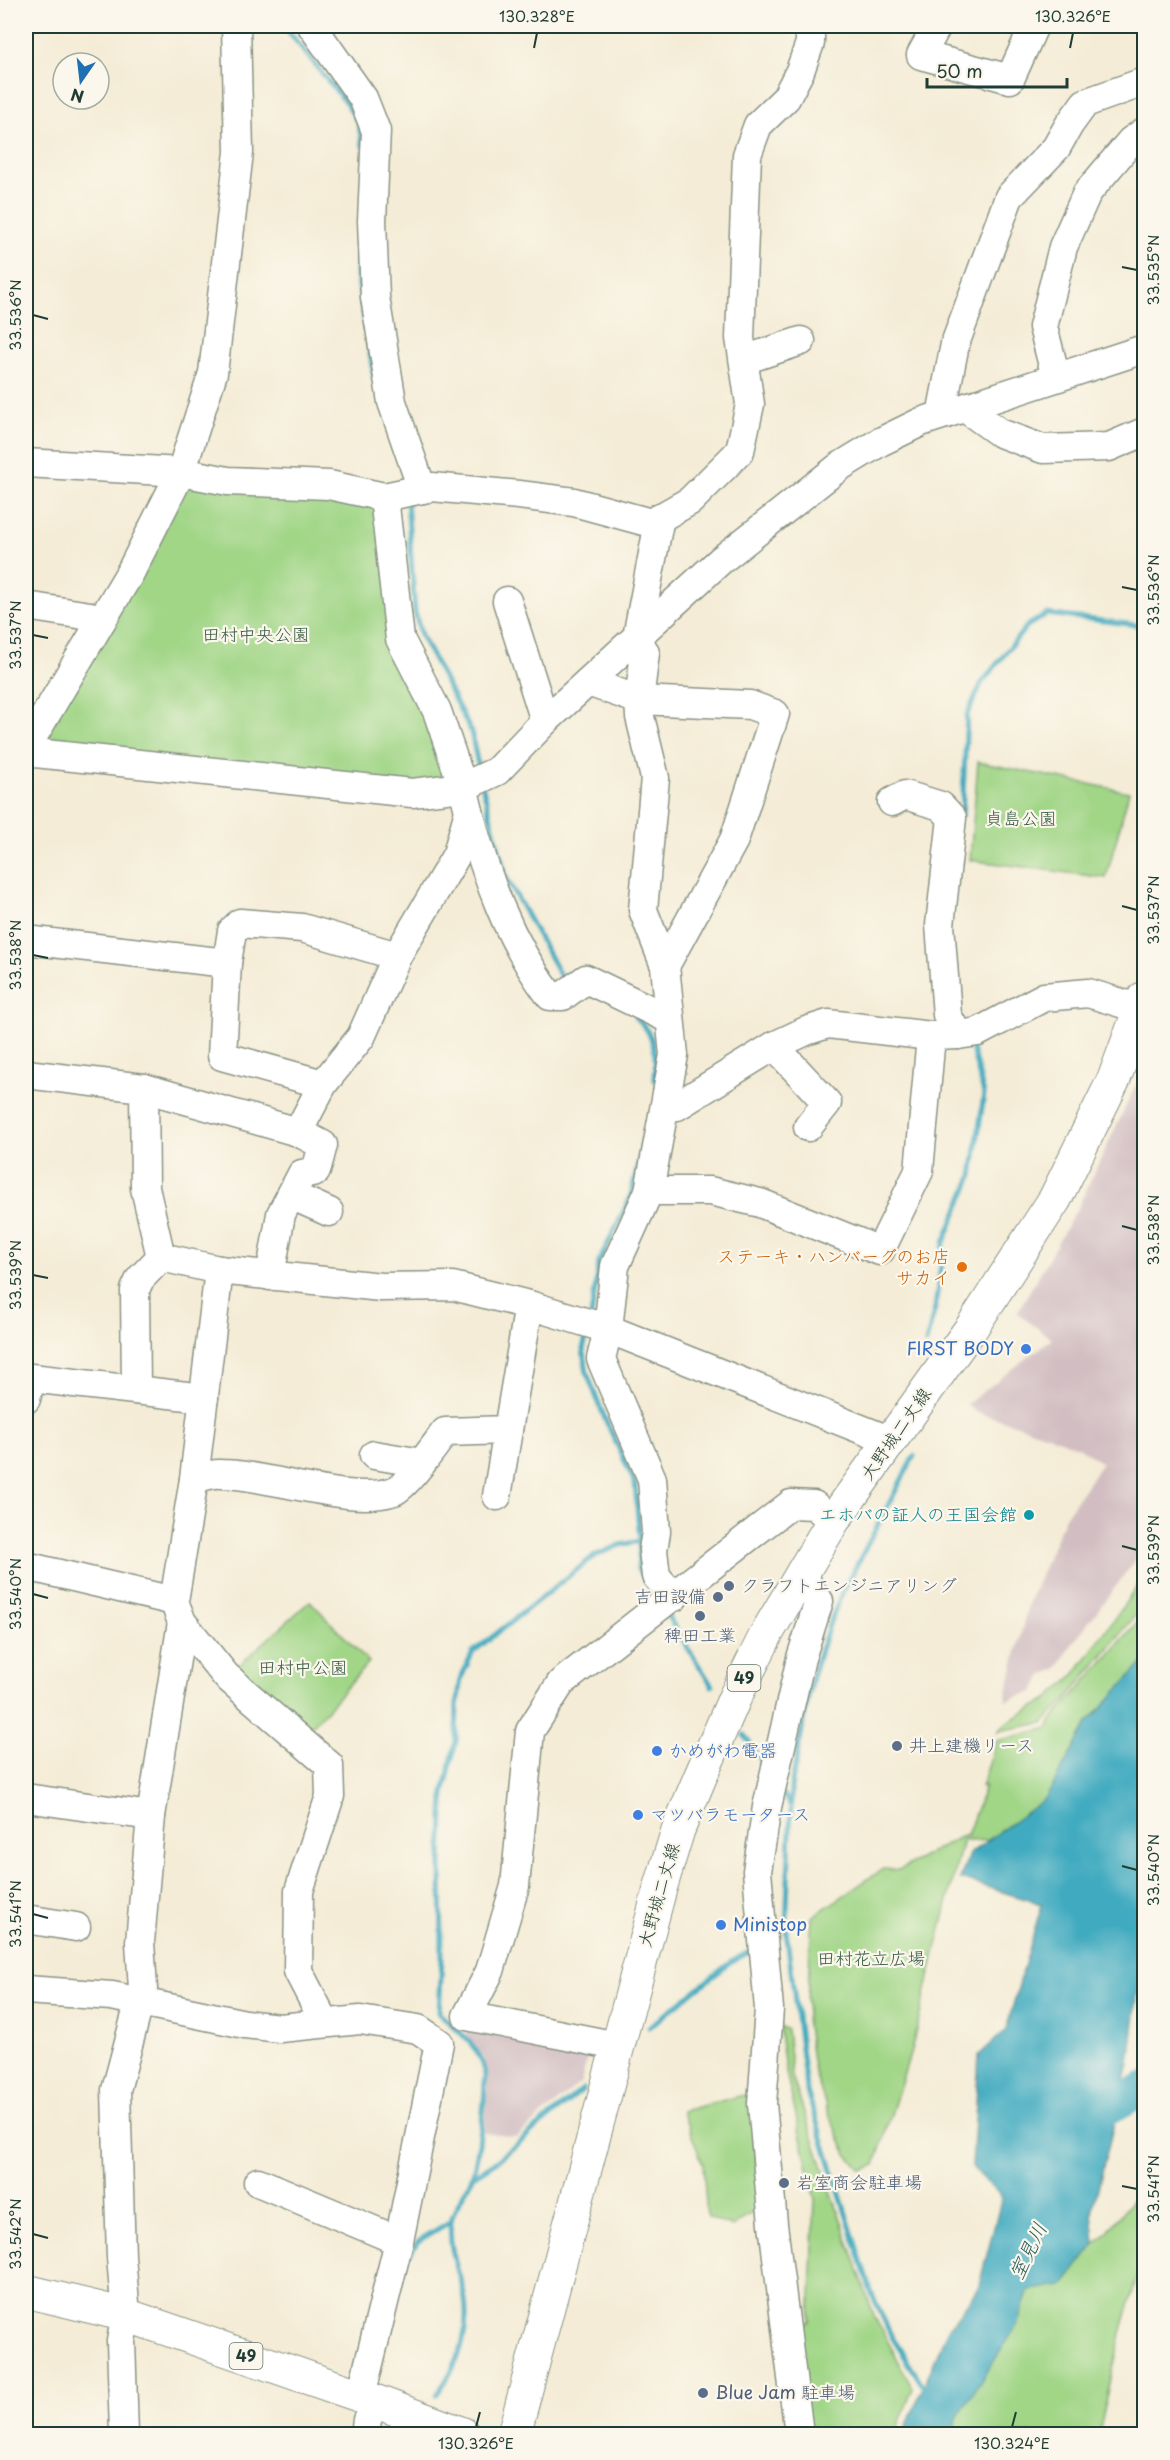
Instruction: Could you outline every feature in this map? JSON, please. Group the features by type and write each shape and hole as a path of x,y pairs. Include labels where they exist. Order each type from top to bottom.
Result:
{"main road":[{"name":"大野城二丈線","path":"514,2434 660,1889 678,1830 735,1697 768,1631 833,1521 972,1327 1055,1199 1114,1079 1143,1003"},
{"name":"49","path":"26,2291 126,2315 463,2434"}],"street":[{"path":"236,26 239,152 213,373 181,472 131,571 26,750 466,799"},
{"path":"312,26 363,98 376,131 372,221 375,297 404,493 400,639 437,711 466,799 482,863 504,919 533,973 550,996 563,996 586,979 669,1019"},
{"path":"26,463 181,472 228,481 330,485 404,493 432,487 574,502 651,523 690,501 740,451 750,404 740,338 747,155 758,125 786,98 800,71 810,43 810,26"},
{"path":"938,26 921,55 1010,79 1034,26"},
{"path":"1144,82 1085,103 1056,148 1009,198 955,344 943,405 972,413 1000,433 1043,449 1109,447 1144,432"},
{"path":"1056,377 1043,327 1063,246 1087,193 1131,141 1144,132"},
{"path":"744,360 801,341"},
{"path":"297,1132 322,1084 361,1037 397,956 457,854 466,799 492,773 497,771 545,721 721,560 839,467 880,442 921,422 1144,350"},
{"path":"660,517 637,637 645,653 639,700 640,717 654,778 643,910 665,966 674,1055 649,1191 615,1266 597,1326 601,1359 652,1479 656,1532 653,1550 656,1576 674,1597"},
{"path":"507,602 545,721"},
{"path":"26,606 103,618"},
{"path":"588,682 639,700 750,705 775,714 734,840 665,966"},
{"path":"649,1191 710,1191 760,1203 880,1251 919,1171 955,1034 947,1015 940,925 952,818 941,806 905,795 892,802"},
{"path":"322,1084 222,1056 227,963 232,931 240,923 302,928 397,956"},
{"path":"26,940 227,963"},
{"path":"666,1107 677,1106 774,1046 806,1031 828,1024 955,1034 1044,997 1088,993 1143,1003"},
{"path":"774,1046 827,1103 808,1127"},
{"path":"26,1074 144,1088 297,1132 323,1145 316,1171 302,1174 281,1214 270,1276"},
{"path":"144,1088 145,1188 161,1257"},
{"path":"291,1195 328,1212"},
{"path":"161,1257 219,1270 270,1276 381,1287 453,1286 529,1305 597,1326 891,1441"},
{"path":"136,1390 135,1290 140,1279 161,1257"},
{"path":"124,2434 121,2342 126,2315 121,2257 116,2090 143,1989 140,1942 151,1816 219,1270"},
{"path":"497,1496 529,1305"},
{"path":"26,1399 31,1378 204,1398"},
{"path":"194,1479 220,1473 347,1493 372,1494 396,1491 422,1463 445,1432 508,1430"},
{"path":"374,1455 422,1463"},
{"path":"365,2434 368,2399 439,2043 467,2016 490,1971 515,1886 530,1731 561,1683 791,1504 814,1505 833,1521"},
{"path":"26,1566 178,1612 226,1676 329,1765 330,1796 299,1891 298,1971 325,2023"},
{"path":"799,2434 773,2224 762,2104 769,2009 758,1871 767,1807 801,1658 819,1601 809,1589 803,1569"},
{"path":"26,1798 151,1816"},
{"path":"26,1919 75,1927"},
{"path":"26,1990 112,1996 245,2024 280,2028 360,2020 418,2029 439,2043"},
{"path":"467,2016 617,2046"},
{"path":"258,2182 399,2241"}],"shaded area":[{"path":"1144,1068 1144,1549 1070,1647 1057,1669 1044,1674 1033,1692 1005,1701 1028,1604 1065,1517 1102,1463 1080,1448 974,1411 967,1404 1052,1339 1017,1313 1078,1207"},
{"path":"467,2029 588,2055 581,2082 517,2137 484,2133 488,2086 485,2059 466,2033"}],"green space":[{"name":"田村中央公園","path":"186,480 378,502 393,640 453,780 412,785 35,748"},
{"name":"貞島公園","path":"978,762 1129,792 1106,878 970,860"},
{"path":"1144,1577 1144,1605 1065,1701 1043,1723 998,1731 1006,1723 1048,1699 1074,1675"},
{"name":"田村中公園","path":"310,1601 369,1662 305,1734 237,1667"},
{"path":"1144,1615 1144,1672 1049,1806 997,1840 965,1841 985,1786 981,1787 997,1741 1048,1728 1051,1721"},
{"name":"田村花立広場","path":"964,1835 911,2051 875,2165 861,2170 847,2154 829,2115 813,2067 806,2018 812,1917 883,1869 899,1870"},
{"path":"779,2026 787,2030 792,2077 874,2316 913,2388 895,2434 808,2434 794,2331 810,2321 815,2199 785,2068"},
{"path":"752,2093 759,2207 733,2227 707,2217 703,2164 682,2111"},
{"path":"1144,2185 1144,2253 1121,2333 1099,2434 946,2434 1025,2281 1059,2276 1108,2232"}],"water":[{"path":"1144,1662 1144,1964 1139,1981 1129,2063 1092,2212 1095,2243 1063,2286 1029,2290 1017,2326 958,2416 952,2434 903,2434 948,2329 978,2289 1002,2197 972,2167 979,2055 1006,2030 1042,1904 960,1879 969,1854 1046,1798 1088,1722"}],"waterway":[{"path":"284,26 347,104 358,122 363,146"},
{"path":"359,236 357,274 374,378"},
{"path":"407,500 415,612 421,635 471,731 479,770"},
{"path":"962,814 967,715 981,684 1027,626 1047,614 1144,626"},
{"path":"483,788 506,877 561,977 567,980"},
{"path":"636,1018 651,1038 656,1063 655,1080"},
{"path":"926,1343 935,1308 944,1242 972,1176 984,1094 970,1041"},
{"path":"591,1316 599,1262 630,1198 646,1131"},
{"path":"588,1331 583,1349 587,1373 605,1419 635,1483 640,1541 638,1569 644,1578"},
{"path":"791,1805 791,1787 812,1677 830,1622 842,1593 914,1456"},
{"path":"436,2395 452,2370 463,2343 465,2300 455,2262 450,2230 454,2211 472,2177 485,2090 484,2068 477,2052 466,2038 439,2013 444,1793 456,1741 457,1705 461,1678 473,1652 594,1556 620,1545 640,1541"},
{"path":"665,1612 712,1686"},
{"path":"744,1735 766,1767"},
{"path":"780,1790 791,1806 786,1930 806,2088 871,2292 892,2337 926,2390"},
{"path":"649,2027 731,1962 756,1948"},
{"name":"室見川","path":"1086,2132 1094,2117 1144,2088"},
{"path":"472,2177 497,2161 583,2089"},
{"path":"409,2255 418,2241 451,2221"}],"place":[{"name":"ステーキ・ハンバーグのお店 サカイ","path":"962,1267"},
{"name":"FIRST BODY","path":"1026,1349"},
{"name":"エホバの証人の王国会館","path":"1029,1515"},
{"name":"クラフトエンジニアリング","path":"729,1586"},
{"name":"吉田設備","path":"718,1597"},
{"name":"稗田工業","path":"700,1616"},
{"name":"井上建機リース","path":"897,1746"},
{"name":"かめがわ電器","path":"657,1751"},
{"name":"マツバラモータース","path":"638,1815"},
{"name":"Ministop","path":"721,1925"},
{"name":"岩室商会駐車場","path":"784,2183"},
{"name":"Blue Jam 駐車場","path":"703,2393"}]}
